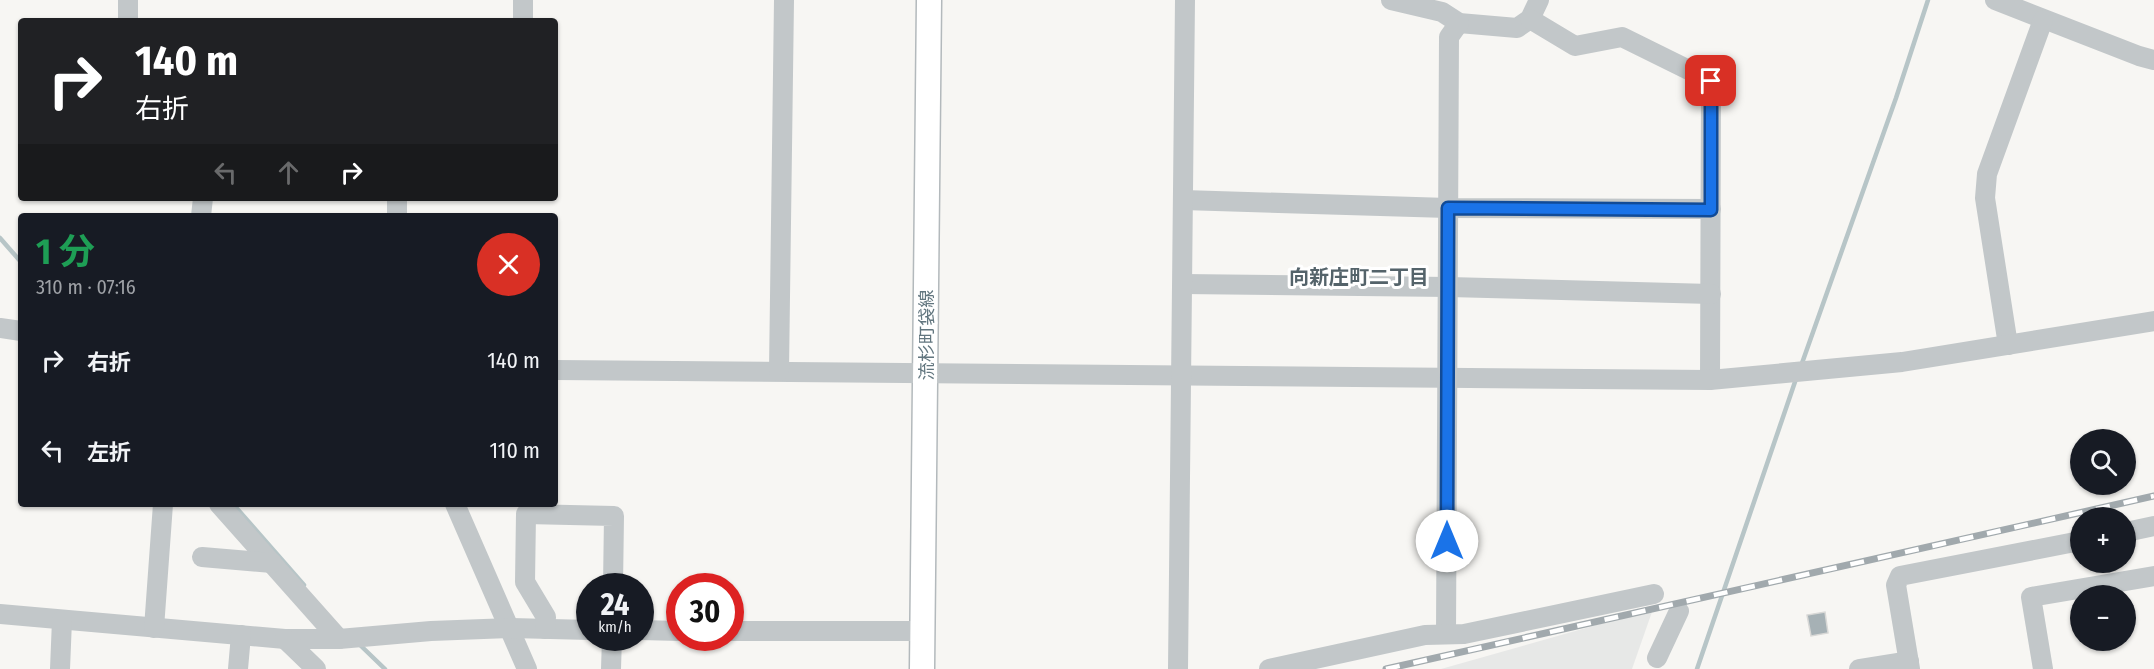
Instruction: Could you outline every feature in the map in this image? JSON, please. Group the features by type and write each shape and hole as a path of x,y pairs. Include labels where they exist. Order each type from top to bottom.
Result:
{"main road":[{"name":"流杉町袋線","path":"922,669 927,373 929,0"}],"street":[{"path":"128,0 128,18"},
{"path":"523,0 523,18"},
{"path":"778,371 784,0"},
{"path":"1178,669 1185,0"},
{"path":"1391,0 1442,12 1458,22 1518,28 1530,19 1539,0"},
{"path":"1995,0 2154,60"},
{"path":"1530,19 1575,46 1622,37 1711,81 1710,380"},
{"path":"2008,345 1985,198 1987,174 2043,20"},
{"path":"1446,634 1449,37 1458,22"},
{"path":"1183,201 1448,208 1711,210"},
{"path":"1183,284 1449,287 1711,294"},
{"path":"558,370 1710,380 1902,362 2154,321"},
{"path":"0,328 18,331"},
{"path":"154,628 163,507"},
{"path":"222,507 339,639"},
{"path":"456,507 528,669"},
{"path":"545,629 546,617 525,582 526,514 614,516 612,573"},
{"path":"2136,530 2154,526"},
{"path":"1859,669 1909,665 1896,585 1900,576 2070,543"},
{"path":"202,557 272,563"},
{"path":"2043,669 2031,597 2154,576"},
{"path":"1269,669 1425,635 1464,634 1654,594"},
{"path":"1657,658 1679,610"},
{"path":"0,614 285,639 339,639 431,631 511,628 576,630"},
{"path":"60,669 62,620"},
{"path":"744,631 922,632"},
{"path":"238,669 241,635"},
{"path":"285,639 316,669"},
{"path":"611,669 612,651"}],"shaded area":[{"path":"1653,609 1632,669 1441,669"}],"building":[{"path":"1825,612 1828,633 1811,636 1807,615"}],"waterway":[{"path":"1801,366 1896,98 1928,0"},
{"path":"0,238 18,259"},
{"path":"1697,669 1797,376"},
{"path":"236,507 304,585"},
{"path":"359,644 385,669"}],"railway":[{"path":"1386,669 2154,496"}],"district":[{"name":"向新庄町二丁目","path":"1359,277"}],"route":[{"path":"1447,541 1448,208 1711,210 1711,81"}]}
